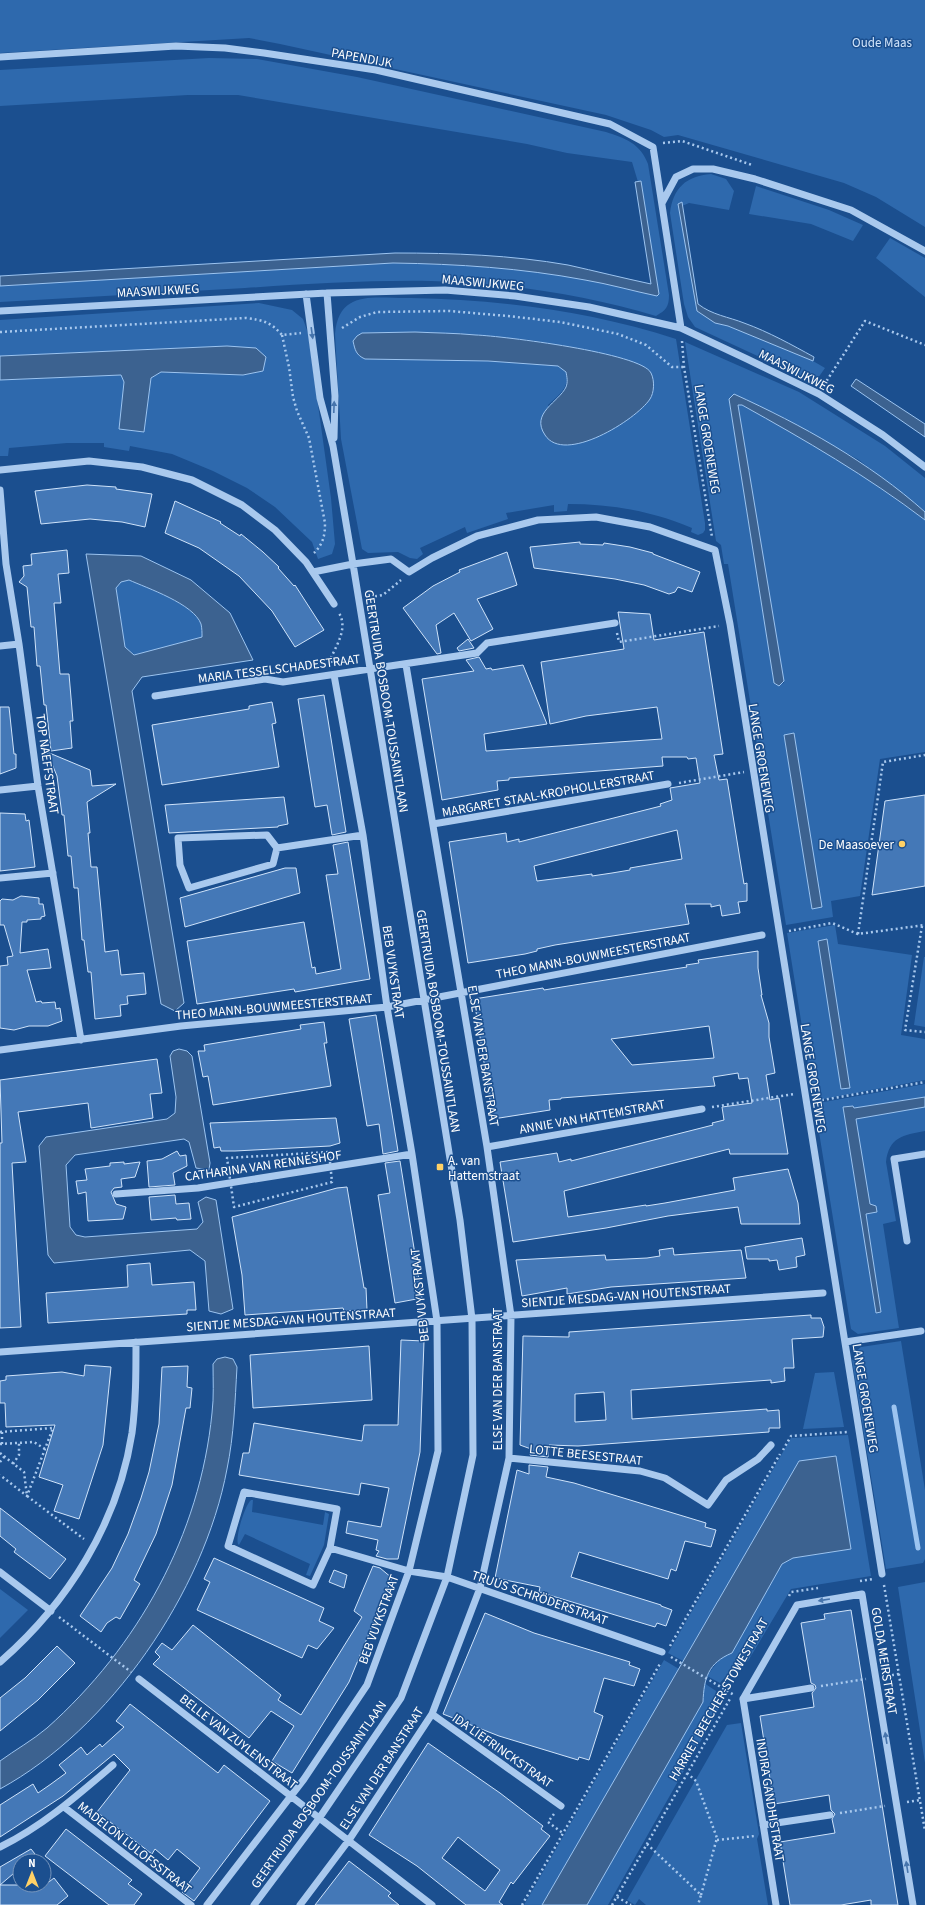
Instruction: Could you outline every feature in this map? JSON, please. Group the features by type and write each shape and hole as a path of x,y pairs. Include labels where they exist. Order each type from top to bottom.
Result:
{"street":[{"name":"PAPENDIJK","path":"0,57 176,46 204,47 264,53 376,70 610,124 653,147 662,204"},
{"path":"681,328 662,204 676,177 693,169 713,169 755,179 851,210 925,250"},
{"name":"MAASWIJKWEG","path":"0,311 327,293 445,290 515,296 589,307 681,328 819,394 883,435 925,467"},
{"name":"GEERTRUIDA BOSBOOM-TOUSSAINTLAAN","path":"327,293 335,396 333,446"},
{"name":"GEERTRUIDA BOSBOOM-TOUSSAINTLAAN","path":"254,1905 320,1817 401,1698 447,1577 472,1455 472,1319 460,1220 359,598 333,446 320,398 306,294"},
{"path":"0,470 89,461 142,467 192,480 242,505 275,530 306,562 334,604"},
{"name":"TOP NAEFFSTRAAT","path":"0,490 3,564 19,644 38,786 81,1040"},
{"path":"313,572 353,564 391,559 409,572 432,558 477,536 538,520 596,517 650,526 715,550"},
{"name":"LANGE GROENEWEG","path":"715,550 730,624 752,771 882,1576"},
{"name":"MARIA TESSELSCHADESTRAAT","path":"155,696 265,679 283,682 406,665 478,653 487,643 615,622"},
{"path":"0,646 19,644"},
{"name":"ELSE VAN DER BANSTRAAT","path":"300,1905 349,1840 432,1714 480,1588 509,1458 511,1316 487,1147 406,665"},
{"name":"BEB VUYKSTRAAT","path":"206,1905 304,1779 367,1685 409,1571 438,1452 437,1321 412,1154 387,1007 363,835 334,675"},
{"name":"MARGARET STAAL-KROPHOLLERSTRAAT","path":"432,824 668,784"},
{"path":"0,790 38,786"},
{"path":"267,835 276,848 273,864 189,888 180,865 178,838 267,835"},
{"path":"276,848 363,835"},
{"path":"0,878 53,873"},
{"name":"THEO MANN-BOUWMEESTERSTRAAT","path":"0,1050 181,1026 387,1007 762,935"},
{"name":"ANNIE VAN HATTEMSTRAAT","path":"487,1147 702,1109"},
{"name":"CATHARINA VAN RENNESHOF","path":"116,1194 198,1188 412,1154"},
{"path":"907,1241 894,1159 925,1154"},
{"name":"SIENTJE MESDAG-VAN HOUTENSTRAAT","path":"0,1352 823,1293"},
{"path":"845,1342 921,1332"},
{"path":"0,1662 51,1612 73,1582 94,1547 120,1482 132,1434 137,1386 136,1342"},
{"name":"LOTTE BEESESTRAAT","path":"509,1458 640,1470 666,1478 708,1505 726,1480 758,1459 771,1445"},
{"path":"244,1492 337,1509 330,1548 313,1585 228,1546 244,1492"},
{"name":"TRUUS SCHRÖDERSTRAAT","path":"330,1548 409,1571 447,1577 663,1653"},
{"path":"0,1572 51,1612"},
{"name":"GOLDA MEIRSTRAAT","path":"743,1699 796,1605 862,1594 913,1905"},
{"name":"BELLE VAN ZUYLENSTRAAT","path":"139,1679 290,1796 320,1817 432,1905"},
{"path":"743,1699 811,1688"},
{"name":"INDIRA GANDHISTRAAT","path":"743,1699 776,1905"},
{"name":"IDA LIEFRINCKSTRAAT","path":"432,1714 561,1806"},
{"name":"MADELON LULOFSSTRAAT","path":"0,1847 16,1839 64,1807 114,1765"},
{"name":"MADELON LULOFSSTRAAT","path":"64,1807 191,1905"},
{"path":"763,1825 830,1815"}],"path":[{"path":"330,330 344,328 360,317 377,312 450,311 508,316 560,322 618,334 646,345 672,367 684,367"},
{"path":"0,332 246,318 262,320 274,326 282,335 289,367 293,397 297,411 309,438 325,523 325,535 321,546 306,562"},
{"path":"819,394 832,370 865,321 925,345"},
{"name":"LANGE GROENEWEG","path":"681,328 684,367 715,550"},
{"path":"282,335 312,332"},
{"path":"359,598 383,595 409,572"},
{"path":"334,604 342,618 343,627 331,658 334,675"},
{"path":"615,622 619,642 730,624"},
{"path":"858,934 883,762 925,755"},
{"path":"668,784 752,771"},
{"path":"779,933 832,923 858,934 923,926 905,1030 925,1032"},
{"path":"806,1103 925,1082"},
{"path":"702,1109 805,1093"},
{"path":"27,1496 45,1449 53,1428 1,1432 1,1444 34,1442 45,1449"},
{"path":"669,1647 790,1436 859,1432"},
{"path":"13,1464 19,1455 19,1443"},
{"path":"0,1453 24,1472 27,1496"},
{"path":"0,1462 4,1457"},
{"path":"0,1475 94,1547"},
{"path":"852,1582 882,1576 925,1831"},
{"path":"787,1599 791,1592 822,1587"},
{"path":"51,1612 139,1679"},
{"path":"663,1653 732,1694"},
{"path":"522,1905 564,1834 661,1661"},
{"path":"811,1688 899,1674"},
{"name":"HARRIET BEECHER-STOWESTRAAT","path":"612,1905 736,1687"},
{"path":"688,1773 696,1781 717,1840 698,1905"},
{"path":"830,1815 920,1800"},
{"path":"561,1806 548,1822 564,1834"},
{"path":"717,1840 765,1835"},
{"path":"647,1844 701,1895"},
{"path":"617,1897 631,1905"}],"green space":[{"name":"Oude Maas","path":"0,0 925,0 925,227 876,197 844,183 678,135 664,137 651,130 606,115 249,38 0,53"},
{"path":"209,58 257,59 357,77 606,132 626,139 641,151 648,164 669,295 666,308 656,316 628,308 545,291 488,284 431,281 338,283 0,302 0,286 393,263 441,264 537,272 594,282 657,296 659,294 641,181 638,182 632,162 567,153 527,144 238,95 188,95 0,106 0,70"},
{"path":"711,174 726,179 734,191 729,210 689,203 682,206 681,202 697,311 715,323 728,326 813,361 825,368 818,378 803,377 695,327 688,317 684,304 670,213 674,197 682,185 694,177"},
{"path":"756,186 829,210 863,225 853,241 811,224 749,214"},
{"path":"890,238 925,258 925,297 876,258"},
{"path":"361,299 445,299 512,304 578,314 644,329 676,339 705,523 705,530 703,533 698,535 691,532 692,528 647,513 600,505 568,504 567,511 554,512 554,505 506,513 508,519 467,533 465,527 420,548 423,554 417,559 410,558 398,552 368,553 362,549 341,439 335,334 338,319 344,309","holes":["415,332 476,335 530,340 587,350 651,373 653,393 593,439 577,444 562,445 548,405 563,391 565,387 567,378 566,372 558,366 488,361 362,333"]},
{"path":"259,303 292,310 303,319 308,333 331,498 335,544 332,554 318,559 312,542 275,507 247,488 213,471 172,454 130,446 129,451 104,447 104,443 67,443 9,448 8,456 0,456 0,380 121,375 124,382 124,395 144,432 151,378 161,372 243,375 263,371 227,346 0,356 0,320"},
{"path":"685,342 799,392 885,446 925,478 925,512 859,460 775,413 729,399 774,683 776,685 784,683 784,681 738,405 742,405 798,436 860,474 925,520 925,752 880,759 860,896 831,901 833,917 786,925 728,564 724,564 721,545 716,541","holes":["784,735 822,907 812,909"]},
{"path":"129,580 180,603 189,610 197,617 201,624 202,637 135,655 125,647 116,588 121,582"},
{"path":"835,925 838,944 912,955 901,1035 925,1039 925,1080 818,1100 816,1083 811,1083 787,933","holes":["826,940 850,1088 842,1089 818,941"]},
{"path":"925,957 925,1027 914,1025"},
{"path":"925,1084 925,1097 853,1108 853,1106 843,1107 876,1312 881,1312 866,1214 877,1212 870,1204 855,1119 925,1107 925,1131 904,1136 894,1142 890,1147 886,1162 896,1221 883,1224 899,1328 858,1334 851,1329 818,1126 822,1125 818,1103"},
{"path":"901,1341 925,1490 925,1559 923,1563 886,1569 852,1360 856,1359 855,1352 861,1347"},
{"path":"834,1372 844,1427 803,1429 815,1373"},
{"path":"848,1435 871,1576 791,1589 748,1661 735,1666 720,1683 707,1676 721,1657 732,1653 782,1564 793,1558 851,1549 799,1461 683,1661 668,1653 791,1438"},
{"path":"251,1500 253,1500 252,1512 323,1525 325,1512 329,1514 324,1545 310,1576 306,1575 310,1564 245,1534 239,1545 238,1544 237,1540 241,1521"},
{"path":"925,1582 925,1763 898,1587"},
{"path":"0,1589 28,1610 0,1638"},
{"path":"664,1660 679,1669 542,1905 524,1905"},
{"path":"704,1683 716,1691 715,1697 720,1707 608,1905 587,1905 703,1702"},
{"path":"741,1723 759,1834 757,1839 768,1905 646,1905 639,1899 635,1905 627,1900 727,1725"}],"shaded area":[{"path":"641,181 659,294 657,296 594,282 537,272 441,264 393,263 0,286 0,276 395,253 460,254 525,259 568,265 651,284 635,182"},
{"path":"682,202 698,304 703,308 780,339 814,357 813,361 728,326 715,323 697,311 678,204"},
{"path":"415,332 491,336 540,342 599,352 642,366 651,373 654,387 650,399 642,408 616,428 583,442 567,445 554,443 545,435 541,427 541,420 547,408 566,387 566,372 558,366 488,361 365,359 356,352 354,347 353,341 362,333"},
{"path":"227,346 256,348 266,357 263,371 243,375 161,372 151,378 144,432 119,429 124,382 121,375 0,380 0,356"},
{"path":"856,379 925,424 925,437 851,386"},
{"path":"734,394 785,418 834,446 881,477 925,512 925,520 881,488 835,459 742,405 738,405 784,681 779,686 774,683 729,399"},
{"path":"86,554 141,556 191,580 230,613 253,660 142,677 132,691 184,1003 175,1011 161,1004","holes":["129,580 158,592 180,603 189,610 197,617 201,624 202,637 134,655 125,647 116,588 121,582"]},
{"path":"794,733 822,907 812,909 784,735"},
{"path":"827,939 850,1088 841,1089 818,941"},
{"path":"179,1049 187,1051 192,1056 210,1163 209,1170 196,1168 189,1142 184,1139 75,1155 66,1165 70,1227 76,1235 85,1237 197,1229 203,1222 198,1202 206,1197 216,1200 233,1309 221,1314 209,1311 205,1261 190,1250 54,1263 48,1255 39,1146 46,1137 167,1119 175,1113 176,1097 170,1056 173,1051"},
{"path":"925,1097 925,1107 856,1119 870,1204 876,1206 877,1212 866,1214 881,1312 876,1313 843,1107 853,1106 854,1108"},
{"path":"225,1357 233,1359 237,1367 233,1431 227,1469 215,1516 197,1562 174,1608 146,1653 114,1694 79,1731 40,1763 0,1789 0,1761 47,1728 80,1696 109,1662 136,1625 159,1586 179,1545 194,1502 205,1458 212,1413 213,1364 217,1359"},
{"path":"836,1456 851,1549 793,1558 782,1564 732,1653 717,1662 709,1672 706,1679 703,1702 587,1905 542,1905 799,1461"}],"building":[{"path":"87,485 116,487 116,489 152,494 145,527 122,522 90,519 41,524 35,491"},
{"path":"175,501 221,522 220,523 240,536 241,534 263,552 279,567 278,568 294,586 295,585 324,630 295,647 272,611 239,576 199,548 165,533"},
{"path":"580,542 580,544 603,545 604,543 630,547 653,553 700,572 692,592 678,587 675,592 669,594 644,585 615,579 534,568 530,547"},
{"path":"67,550 69,573 58,574 61,603 54,603 60,674 69,674 73,721 70,721 72,748 51,751 40,666 37,666 34,627 31,627 27,587 19,582 24,576 23,566 32,565 31,554"},
{"path":"507,552 517,585 477,599 493,629 471,641 454,613 436,625 441,653 437,654 403,608 433,586 460,572 459,570"},
{"path":"618,612 650,614 654,640 704,632 723,754 714,755 719,780 727,779 744,884 747,883 747,901 738,902 740,913 722,916 720,905 711,907 711,904 685,904 689,924 555,945 537,949 537,951 525,954 468,963 449,842 506,833 507,842 519,839 519,842 661,806 660,804 672,800 670,788 700,783 696,758 688,759 687,757 662,757 663,766 509,778 509,780 497,781 498,790 442,800 422,679 474,671 466,660 479,657 486,669 491,668 492,670 523,665 547,724 484,734 486,751 662,739 657,707 586,716 550,724 541,662 624,649","holes":["677,830 682,859 630,868 630,870 612,873 537,881 534,866"]},
{"path":"468,639 474,648 459,651 457,648"},
{"path":"324,695 346,832 332,835 327,805 315,807 298,699"},
{"path":"272,702 276,723 272,724 279,767 162,785 152,725 249,709 249,706"},
{"path":"0,707 9,707 14,754 16,754 16,768 0,774"},
{"path":"47,752 90,770 92,786 116,784 87,802 91,867 97,867 105,952 118,950 121,975 144,973 146,994 127,996 128,1004 120,1005 121,1016 95,1019 91,972 88,972 84,940 82,940 78,888 74,888 71,856 68,856 64,815 62,815 57,776"},
{"name":"De Maasoever","path":"925,795 925,886 872,895 885,801"},
{"path":"284,797 288,824 278,827 169,833 165,805"},
{"path":"0,813 25,814 26,821 29,820 35,867 0,871"},
{"path":"348,842 370,979 295,992 294,989 197,1004 187,941 304,922 312,968 315,967 316,974 341,969 326,875 338,874 333,845"},
{"path":"285,868 296,868 300,893 185,927 180,898"},
{"path":"21,896 39,898 39,904 43,904 45,916 41,917 41,919 22,922 20,953 48,949 51,968 27,970 36,1002 55,1002 56,1009 60,1008 62,1021 48,1026 29,1026 14,1030 0,1028 0,966 8,965 7,957 13,956 4,925 0,925 0,901 2,899 13,900"},
{"path":"758,951 761,995 769,1023 769,1037 775,1073 766,1075 770,1100 779,1098 788,1154 730,1154 729,1149 564,1191 568,1217 665,1203 735,1190 733,1178 788,1169 798,1203 800,1224 741,1224 738,1207 668,1216 606,1228 513,1242 500,1162 557,1153 559,1162 571,1159 571,1161 713,1125 712,1123 724,1120 722,1107 752,1103 748,1078 739,1079 738,1073 713,1077 715,1086 561,1098 549,1100 550,1110 493,1119 474,999 543,988 544,990 687,967 686,965 699,963 698,960","holes":["709,1026 714,1058 632,1065 611,1039"]},
{"path":"376,1015 398,1151 383,1154 379,1124 367,1126 349,1019"},
{"path":"324,1022 327,1043 324,1043 331,1086 213,1105 208,1076 203,1077 198,1051 205,1051 204,1045 301,1029 300,1025"},
{"path":"157,1059 162,1093 150,1094 153,1118 91,1128 88,1103 18,1112 26,1162 12,1163 21,1327 0,1328 0,1143 2,1143 0,1080"},
{"path":"336,1118 340,1143 330,1146 235,1151 221,1151 220,1147 214,1148 210,1123"},
{"path":"177,1151 180,1156 186,1155 187,1166 173,1173 175,1185 149,1187 147,1161 162,1159"},
{"path":"400,1161 422,1298 395,1303 378,1195 390,1193 385,1163"},
{"path":"124,1162 124,1164 140,1162 135,1177 121,1179 122,1187 114,1188 111,1192 116,1204 126,1207 123,1219 88,1221 86,1192 78,1194 76,1181 87,1180 85,1169 110,1166 110,1163"},
{"path":"347,1187 364,1288 366,1288 367,1310 344,1311 343,1308 245,1315 242,1275 232,1217 337,1188"},
{"path":"175,1195 176,1204 189,1203 191,1219 177,1220 176,1218 151,1220 149,1197"},
{"path":"802,1238 805,1255 796,1257 797,1267 779,1270 777,1260 769,1261 769,1259 747,1259 745,1247"},
{"path":"673,1248 674,1255 741,1250 746,1278 611,1287 567,1294 567,1288 522,1296 516,1260 605,1255 606,1260 647,1258 660,1256 659,1250"},
{"path":"150,1263 152,1285 194,1282 196,1310 187,1310 187,1314 48,1323 46,1293 128,1287 127,1265"},
{"path":"811,1315 811,1318 821,1318 824,1327 823,1337 792,1339 794,1368 784,1368 785,1381 771,1383 771,1380 631,1390 632,1419 767,1409 767,1411 779,1410 780,1428 769,1428 769,1432 578,1446 549,1445 548,1457 530,1455 531,1449 520,1445 523,1336 569,1337 569,1332","holes":["604,1392 606,1420 575,1422 575,1394"]},
{"path":"401,1340 424,1341 420,1452 398,1559 387,1559 376,1556 379,1551 376,1550 378,1540 346,1533 348,1521 381,1527 389,1488 361,1483 359,1495 239,1475 243,1453 249,1453 254,1423 362,1441 364,1425 398,1425"},
{"path":"369,1346 372,1400 253,1408 250,1355"},
{"path":"85,1365 111,1367 103,1445 79,1519 54,1511 63,1485 39,1477 55,1425 6,1427 5,1403 0,1403 0,1381 6,1380 6,1376 62,1372 84,1376"},
{"path":"188,1366 187,1387 192,1388 190,1408 186,1408 172,1485 156,1534 134,1580 140,1584 120,1619 116,1617 107,1623 101,1632 80,1616 112,1568 128,1534 141,1498 149,1472 159,1424 162,1367"},
{"path":"529,1465 548,1467 546,1477 574,1483 706,1523 705,1527 716,1530 711,1547 685,1541 676,1571 671,1569 668,1579 579,1552 571,1577 661,1605 672,1610 666,1626 657,1623 655,1627 539,1592 540,1587 495,1578 517,1470 529,1474"},
{"path":"0,1508 66,1559 50,1579 14,1552 16,1549 0,1536"},
{"path":"214,1558 324,1608 319,1621 334,1628 317,1649 308,1645 302,1658 197,1610 210,1582 204,1579"},
{"path":"373,1566 380,1568 392,1578 349,1682 292,1773 272,1761 294,1726 271,1711 249,1738 153,1664 160,1657 155,1652 162,1643 172,1650 193,1625 281,1695 278,1700 301,1715 362,1617 354,1611"},
{"path":"334,1570 347,1575 344,1588 329,1582"},
{"path":"851,1610 898,1905 871,1905 871,1900 841,1905 790,1905 780,1842 835,1833 832,1819 835,1814 831,1810 829,1795 774,1804 760,1716 814,1707 812,1693 816,1688 815,1685 811,1683 801,1623 825,1619 824,1614"},
{"path":"485,1613 534,1633 630,1662 629,1665 640,1669 634,1686 604,1678 594,1712 603,1716 589,1760 579,1757 578,1760 499,1736 443,1714"},
{"path":"57,1646 75,1663 38,1700 0,1731 0,1698 25,1678"},
{"path":"130,1704 218,1773 224,1765 270,1801 194,1901 182,1892 200,1868 177,1849 168,1860 155,1849 152,1854 97,1812 130,1770 114,1754 63,1796 0,1837 0,1805 33,1784 38,1793 51,1784 66,1773 59,1765 81,1747 87,1755 100,1744 102,1747 124,1727 116,1721"},
{"path":"428,1743 500,1793 543,1826 541,1829 550,1836 513,1884 511,1882 499,1902 503,1905 466,1905 417,1866 369,1835","holes":["458,1837 500,1870 485,1891 442,1858"]},
{"path":"66,1829 132,1880 128,1884 142,1894 134,1905 109,1905 52,1861 52,1853 47,1853"},
{"path":"31,1849 34,1853 24,1853"},
{"path":"12,1860 12,1875 0,1885 0,1867"},
{"path":"349,1861 391,1893 388,1896 399,1905 315,1905"},
{"path":"54,1878 68,1896 57,1905 0,1905 0,1885 12,1885 12,1893 52,1893 52,1880"}],"waterway":[{"path":"894,1407 918,1548"}],"place":[{"name":"De Maasoever","path":"902,844"},
{"name":"A. van Hattemstraat","path":"440,1167"}]}
